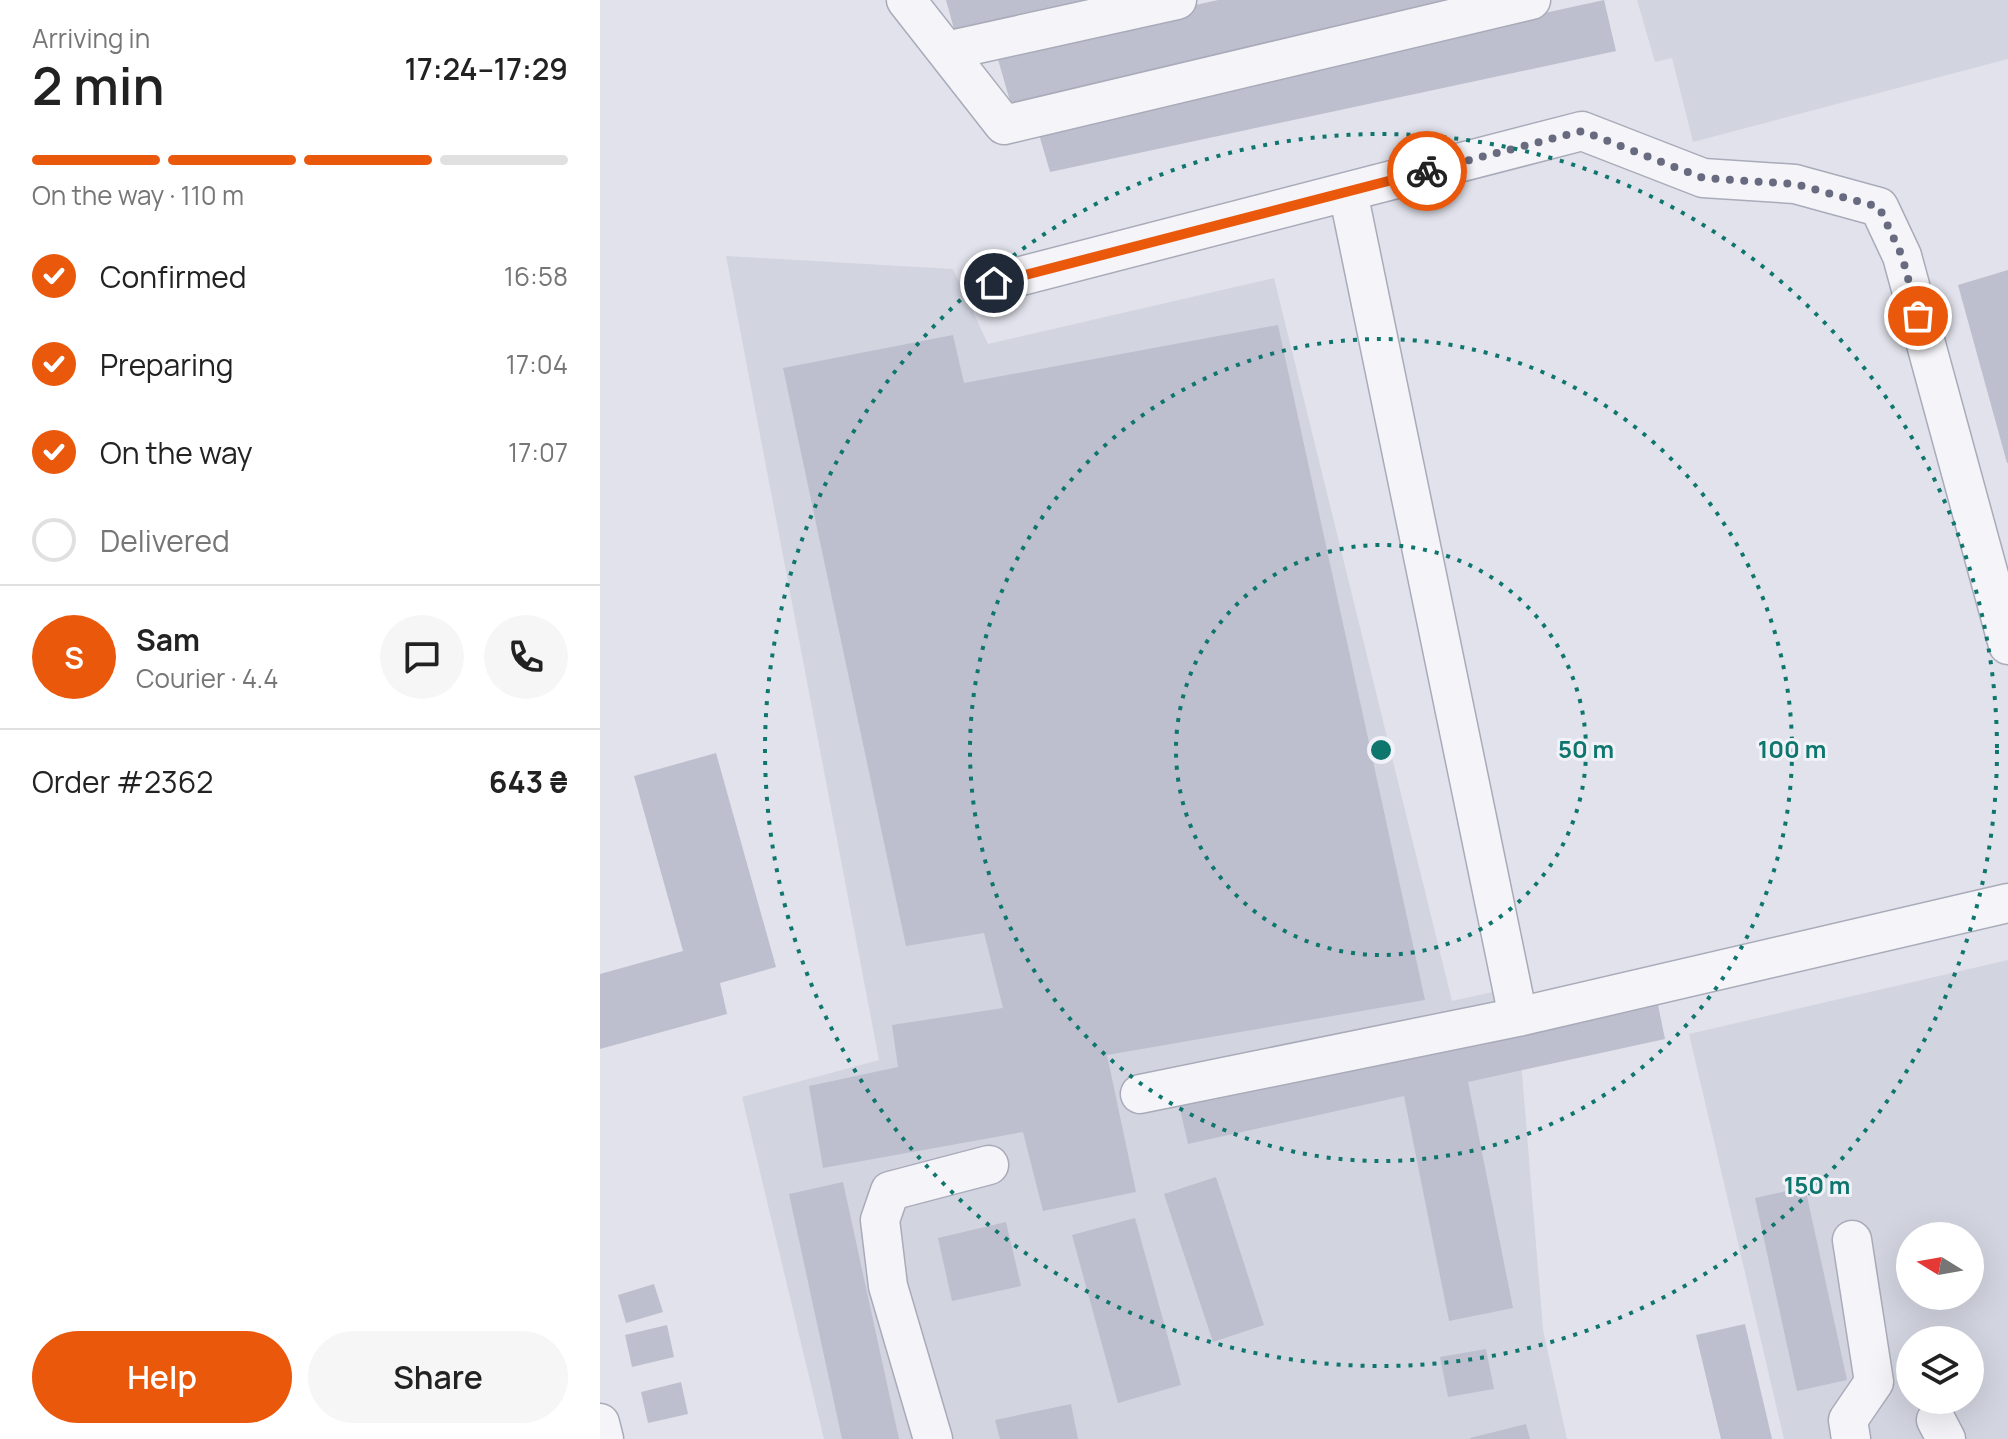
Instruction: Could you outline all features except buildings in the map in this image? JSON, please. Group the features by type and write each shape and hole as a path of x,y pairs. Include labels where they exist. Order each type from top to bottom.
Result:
{"street":[{"path":"906,0 1004,125 1531,0"},
{"path":"946,51 1177,0"},
{"path":"994,283 1582,131 1703,178 1795,184 1879,207 1902,256 2008,645"},
{"path":"1348,192 1518,1017"},
{"path":"1140,1094 1518,1017 2008,903"},
{"path":"933,1439 888,1286 880,1220 890,1191 989,1165"},
{"path":"1851,1439 1848,1420 1874,1382 1852,1240"},
{"path":"600,1423 604,1439"}],"shaded area":[{"path":"1637,0 2008,0 2008,59 1693,142 1672,58 1655,62"},
{"path":"726,256 953,269 988,344 1274,278 1452,1001 1515,987 1543,1330 1567,1439 824,1439 742,1097 879,1060"},
{"path":"2008,960 2008,1439 1784,1439 1689,1034"}],"way so far":[{"path":"1427,171 1582,131 1703,178 1795,184 1879,207 1902,256 1918,316"}],"route":[{"path":"994,283 1427,171"}]}
